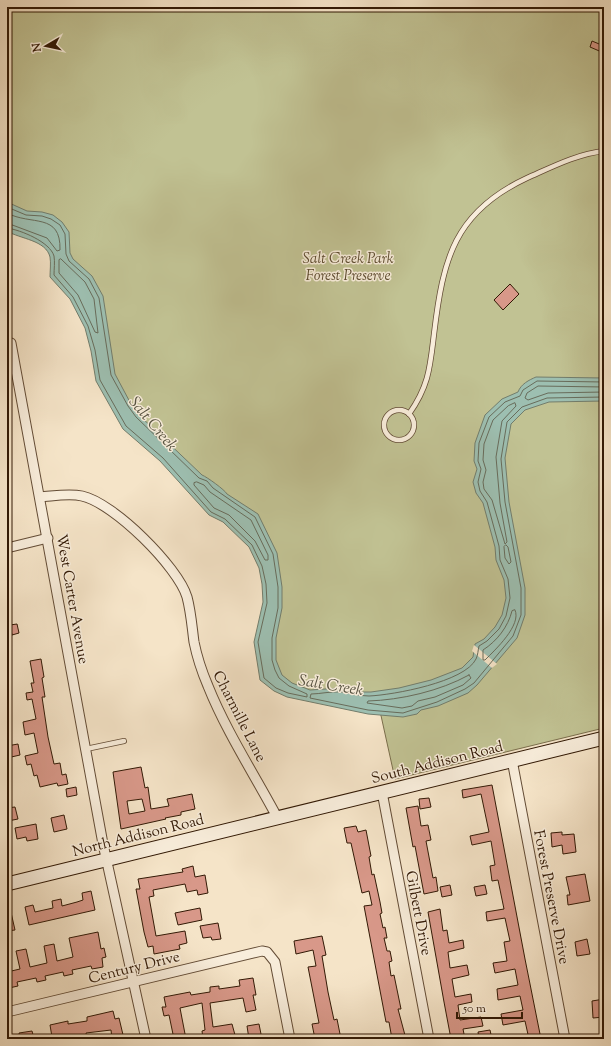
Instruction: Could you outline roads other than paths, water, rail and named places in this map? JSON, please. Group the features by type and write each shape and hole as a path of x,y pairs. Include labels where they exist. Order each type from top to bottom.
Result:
{"street":[{"name":"West Carter Avenue","path":"11,342 10,362 48,538 107,860 146,1039"},
{"name":"Charmille Lane","path":"40,497 73,495 93,500 104,506 133,529 168,564 176,575 187,596 194,643 208,688 277,817"},
{"path":"7,548 48,538"},
{"name":"South Addison Road","path":"277,817 604,738"},
{"name":"Forest Preserve Drive","path":"512,760 565,1039"},
{"name":"Gilbert Drive","path":"382,792 429,1039"},
{"name":"North Addison Road","path":"7,884 277,817"},
{"name":"Century Drive","path":"7,1012 257,952 267,952 275,962 290,1039"}],"lane":[{"path":"409,414 420,399 427,382 442,277 454,245 469,219 490,199 518,182 574,158 604,151"},
{"path":"397,411 409,414 414,427 410,436 399,440 390,436 384,426 386,417 397,411"},
{"path":"86,749 124,741"}],"water":[{"path":"7,202 27,211 42,212 53,215 62,222 69,232 70,253 73,259 92,276 103,296 115,374 131,404 139,415 202,475 216,484 227,494 258,514 277,553 282,587 282,608 276,638 276,660 282,675 292,683 310,690 341,688 357,692 371,692 399,688 431,680 462,668 473,657 475,644 484,639 495,627 502,615 506,598 504,580 496,560 495,547 483,503 476,493 473,482 477,469 474,461 475,443 485,415 502,399 518,392 523,385 536,377 604,378 604,401 549,402 525,410 511,424 505,458 509,502 525,588 525,615 517,638 477,685 468,693 438,706 421,710 417,714 403,717 368,714 287,697 274,691 260,680 254,642 263,602 262,584 259,568 249,547 223,522 209,515 160,461 123,429 96,381 91,351 85,328 70,299 50,277 50,257 48,251 38,243 7,231"}],"park label":[{"name":"Salt Creek Park Forest Preserve","path":"348,266"}],"water label":[{"name":"Salt Creek","path":"154,423"},
{"name":"Salt Creek","path":"331,684"}]}
